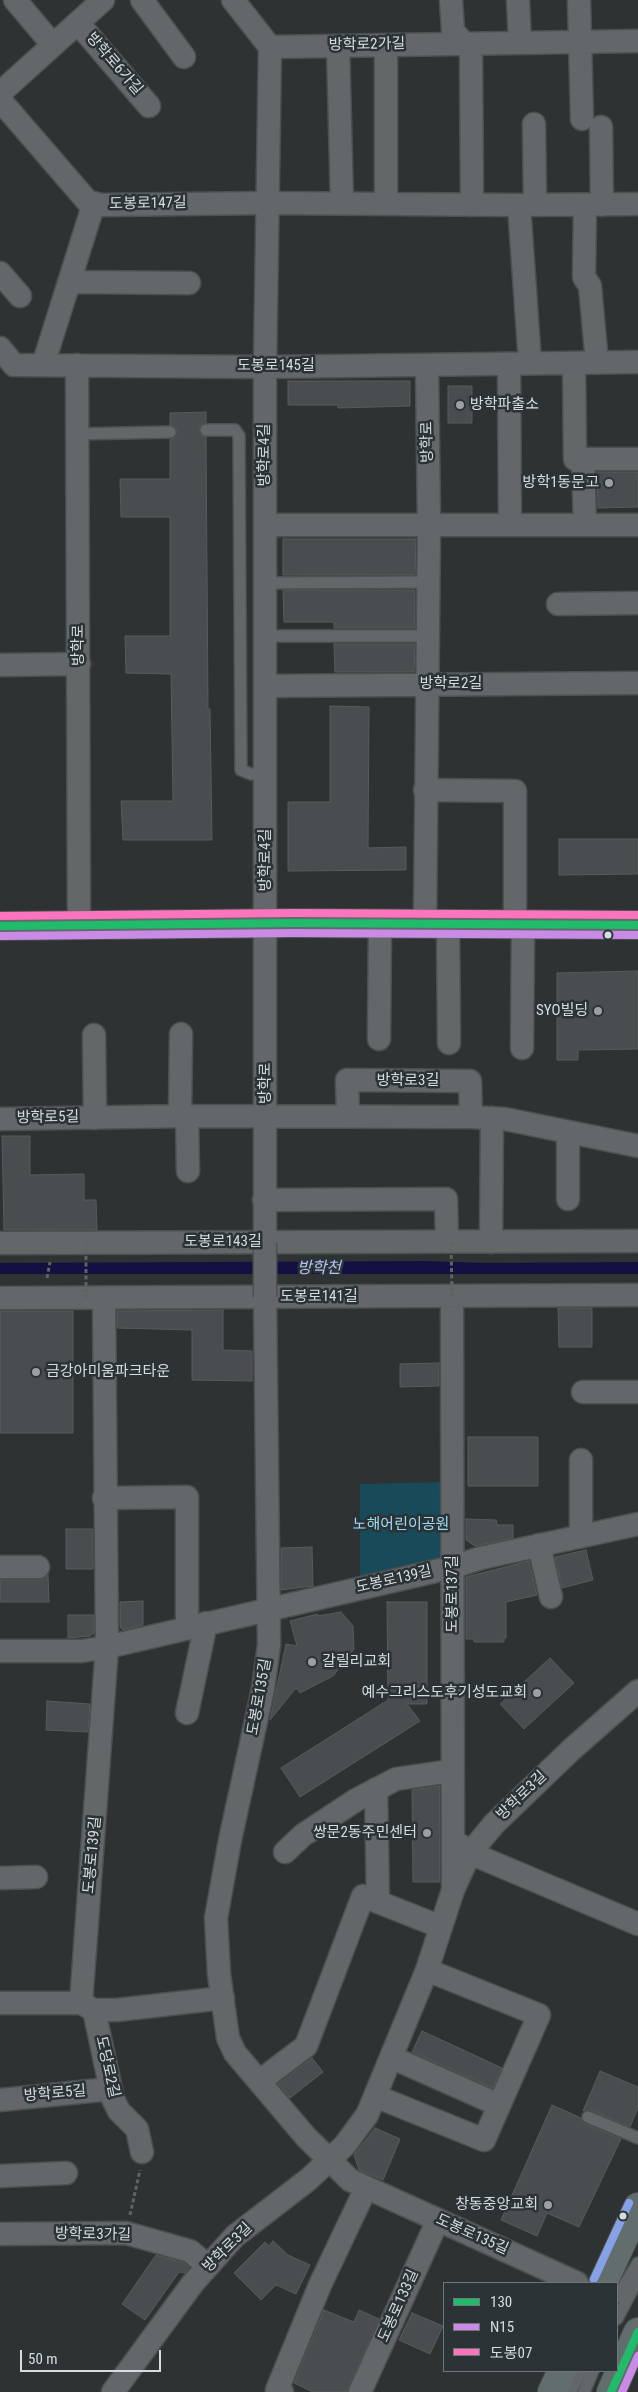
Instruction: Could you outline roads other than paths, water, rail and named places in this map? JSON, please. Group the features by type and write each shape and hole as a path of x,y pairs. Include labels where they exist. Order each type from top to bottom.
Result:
{"main road":[{"path":"0,926 266,923 638,925"},
{"path":"603,2282 638,2207"},
{"path":"611,2392 635,2346"},
{"path":"552,2392 562,2372"}],"street":[{"path":"16,0 53,45"},
{"name":"방학로6가길","path":"0,93 103,0"},
{"path":"142,0 184,56"},
{"path":"233,0 270,47"},
{"path":"452,0 452,31 470,51 472,205"},
{"path":"518,0 520,43"},
{"path":"579,0 581,42 591,123 593,205 584,277 590,286 597,363"},
{"name":"방학로6가길","path":"78,23 149,106"},
{"name":"방학로2가길","path":"270,47 638,42"},
{"path":"386,45 386,204"},
{"path":"338,46 342,203"},
{"name":"방학로4길","path":"266,923 265,367 270,47"},
{"name":"도봉로147길","path":"0,100 88,202 102,205 268,202 472,205 638,204"},
{"path":"510,525 527,205 534,124"},
{"path":"43,365 94,203"},
{"path":"1,273 20,296"},
{"path":"69,282 189,283"},
{"name":"도봉로145길","path":"5,363 265,367 638,362"},
{"path":"574,363 575,459 638,459"},
{"name":"방학로","path":"77,365 80,926"},
{"name":"방학로","path":"427,365 428,582 425,790 448,1043"},
{"path":"584,460 585,525"},
{"path":"265,525 638,525"},
{"path":"558,604 638,603"},
{"path":"0,665 79,664"},
{"name":"방학로2길","path":"265,686 638,683"},
{"path":"425,790 515,791 522,1048"},
{"name":"방학로","path":"265,1297 266,923"},
{"path":"380,923 380,1039"},
{"path":"181,1034 188,1171"},
{"name":"방학로5길","path":"94,1036 95,1118"},
{"name":"방학로3길","path":"348,1116 347,1080 470,1081 481,1118"},
{"path":"266,1116 481,1118 638,1146"},
{"name":"방학로5길","path":"0,1119 266,1116"},
{"path":"481,1118 491,1242"},
{"path":"568,1132 568,1200"},
{"path":"264,1200 446,1199 449,1242"},
{"name":"도봉로143길","path":"0,1243 638,1241"},
{"name":"도봉로141길","path":"0,1298 638,1295"},
{"name":"도봉로137길","path":"452,1296 453,1567 451,1771 453,1890"},
{"name":"도봉로135길","path":"265,1297 269,1645 263,1689 230,1840 216,1918 218,1974 228,2038 235,2053 306,2137 350,2180 575,2282"},
{"name":"도봉로139길","path":"88,2006 107,1647 104,1498 95,1298"},
{"path":"583,1392 638,1392"},
{"path":"581,1460 581,1536"},
{"path":"104,1498 186,1497 197,1625 187,1713"},
{"name":"도봉로139길","path":"0,1652 82,1651 107,1647 269,1608 453,1567 481,1558 638,1524"},
{"path":"539,1545 550,1597"},
{"path":"0,1567 38,1567"},
{"name":"방학로3길","path":"112,2392 193,2283 235,2236 309,2179 351,2137 367,2115 391,2058 427,1970 453,1890 470,1854 494,1824 571,1750 638,1691"},
{"path":"285,1852 303,1835 376,1789 396,1779 451,1771"},
{"path":"376,1789 378,1902"},
{"path":"452,1838 470,1854 638,1924"},
{"path":"0,1878 36,1877"},
{"path":"260,2081 306,2046 363,1896 441,1927"},
{"path":"375,2096 484,2140 539,2016 427,1970"},
{"path":"0,2003 88,2006 117,2010 223,1998"},
{"name":"도당로2길","path":"88,2006 110,2089 119,2111 137,2129 142,2152"},
{"path":"391,2058 499,2105"},
{"name":"방학로5길","path":"0,2100 110,2089"},
{"path":"0,2176 66,2173"},
{"path":"279,2391 320,2285 366,2188"},
{"name":"도봉로133길","path":"360,2392 438,2220"},
{"name":"방학로3가길","path":"0,2234 126,2233 190,2251 208,2266"}],"lane":[{"path":"206,430 235,430 239,436 241,770 251,774 265,774"},
{"path":"77,434 170,432"},
{"path":"265,583 428,582"},
{"path":"265,636 427,636"},
{"path":"588,2117 638,2138"},
{"path":"618,2295 638,2263"},
{"path":"618,2317 638,2279"},
{"path":"571,2392 581,2372"},
{"path":"584,2392 593,2372"}],"water":[{"name":"방학천","path":"424,1261 485,1263 638,1262 638,1274 0,1274 0,1263"}],"place":[{"name":"방학파출소","path":"460,405"},
{"name":"방학1동문고","path":"609,483"},
{"name":"SYO빌딩","path":"598,1011"},
{"name":"금강아미움파크타운","path":"36,1372"},
{"name":"갈릴리교회","path":"312,1662"},
{"name":"예수그리스도후기성도교회","path":"537,1693"},
{"name":"쌍문2동주민센터","path":"427,1833"},
{"name":"창동중앙교회","path":"548,2205"}],"park label":[{"name":"노해어린이공원","path":"401,1525"}]}
